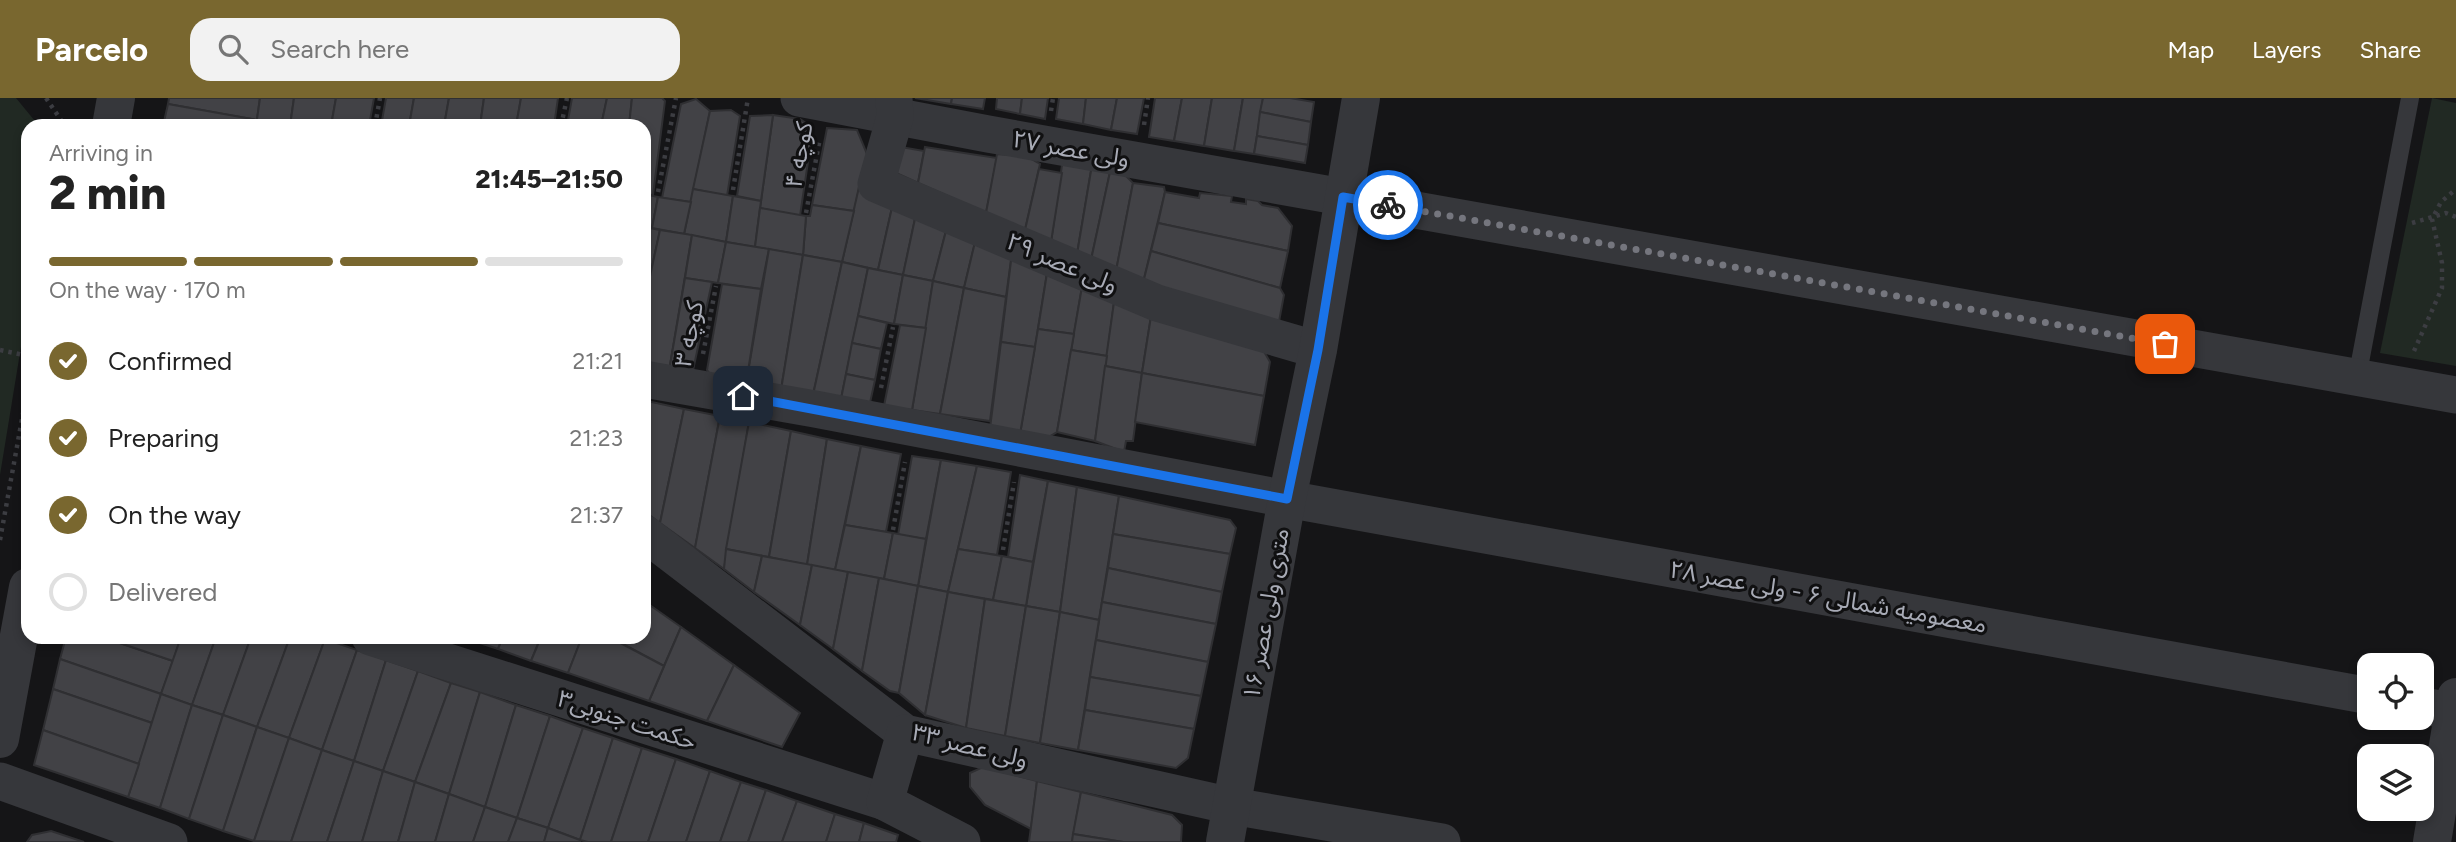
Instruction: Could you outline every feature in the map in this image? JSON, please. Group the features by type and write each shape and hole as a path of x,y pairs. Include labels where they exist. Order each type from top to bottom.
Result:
{"street":[{"name":"۱۶ متری ولی عصر","path":"1228,824 1287,499 1318,350 1361,98"},
{"name":"ولی عصر ۲۷","path":"813,101 895,107 1343,197 2456,395"},
{"name":"ولی عصر ۲۹","path":"895,107 876,184 1157,303 1318,350"},
{"name":"معصومیه شمالی ۶ - ولی عصر ۲۸","path":"651,380 2357,694"},
{"name":"ولی عصر ۳۳","path":"651,538 905,733 1228,824 1442,842"},
{"path":"0,739 21,625"},
{"name":"حکمت جنوبی۳","path":"392,644 885,802 962,842"},
{"path":"2432,842 2444,704"},
{"path":"885,802 905,733"},
{"path":"0,781 169,842"}],"lane":[{"path":"2357,378 2410,98"}],"path":[{"path":"46,98 60,119"},
{"path":"376,119 380,98"},
{"path":"562,119 567,98"},
{"path":"658,192 676,98"},
{"path":"733,190 748,98"},
{"name":"کوچه ۴","path":"806,213 813,101"},
{"path":"2402,385 2418,340 2442,288 2442,263 2432,219 2441,202 2456,189"},
{"path":"2388,214 2411,223 2446,213 2456,218"},
{"name":"کوچه ۳","path":"696,388 716,286"},
{"path":"875,420 894,327"},
{"path":"0,350 21,354"},
{"path":"0,540 21,424"},
{"path":"893,530 911,427"},
{"path":"1003,550 1019,448"}],"shaded area":[{"path":"0,98 16,98 33,119 21,119 21,347 0,475"},
{"path":"2432,98 2456,103 2456,366 2380,353"}],"building":[{"path":"169,98 260,98 257,119 168,104"},
{"path":"260,98 294,98 291,119 257,119"},
{"path":"294,98 336,98 332,119 291,119"},
{"path":"336,98 374,98 370,119 332,119"},
{"path":"386,98 414,98 410,119 382,119"},
{"path":"414,98 449,98 445,119 410,119"},
{"path":"449,98 484,98 481,119 445,119"},
{"path":"484,98 521,98 517,119 481,119"},
{"path":"521,98 558,98 555,119 517,119"},
{"path":"572,98 607,98 602,119 568,119"},
{"path":"607,98 632,98 630,119 602,119"},
{"path":"632,98 662,98 665,101 653,195 651,119 630,119"},
{"path":"915,98 952,98 951,104"},
{"path":"952,98 985,98 983,109 951,104"},
{"path":"997,98 1022,98 1020,114 996,109"},
{"path":"1022,98 1048,98 1045,119 1020,114"},
{"path":"1059,98 1086,98 1083,124 1056,119"},
{"path":"1086,98 1117,98 1111,130 1083,124"},
{"path":"1117,98 1144,98 1137,134 1111,130"},
{"path":"1155,98 1182,98 1174,141 1149,137"},
{"path":"1182,98 1212,98 1204,146 1174,141"},
{"path":"1212,98 1243,98 1234,151 1204,146"},
{"path":"1243,98 1263,98 1254,154 1234,151"},
{"path":"1263,98 1290,98 1314,102 1311,122 1260,112"},
{"path":"696,99 710,111 691,202 662,198 681,104"},
{"path":"168,104 251,119 165,119"},
{"path":"731,110 740,116 727,196 693,189 710,111"},
{"path":"1260,112 1311,122 1308,145 1257,136"},
{"path":"773,115 800,119 813,128 800,216 760,208"},
{"path":"773,115 761,201 737,196 750,116"},
{"path":"827,128 857,130 867,154 854,211 812,205"},
{"path":"1257,136 1308,145 1305,163 1254,154"},
{"path":"901,147 924,151 918,183 894,172"},
{"path":"925,147 997,158 986,213 918,183"},
{"path":"997,154 1026,156 1040,164 1025,230 986,213"},
{"path":"1062,165 1092,165 1077,254 1051,242"},
{"path":"1092,165 1110,172 1091,260 1077,254"},
{"path":"1039,169 1062,173 1051,242 1025,230"},
{"path":"1110,172 1123,173 1133,183 1116,271 1091,260"},
{"path":"1133,183 1164,187 1165,192 1143,283 1116,271"},
{"path":"859,187 893,203 878,270 842,262"},
{"path":"693,189 733,196 726,242 684,234"},
{"path":"1165,192 1199,198 1200,193 1232,196 1231,202 1246,204 1246,199 1278,208 1292,226 1288,251 1158,223"},
{"path":"651,196 658,197 651,228"},
{"path":"733,196 761,201 755,247 726,242"},
{"path":"658,197 691,202 684,234 652,228"},
{"path":"893,203 916,214 903,275 878,270"},
{"path":"812,205 854,211 842,262 803,255 806,216 810,216"},
{"path":"760,208 806,216 803,255 755,247"},
{"path":"916,214 947,227 933,281 903,275"},
{"path":"1158,223 1288,251 1280,288 1151,251"},
{"path":"947,227 976,238 964,288 933,281"},
{"path":"651,228 660,230 651,272"},
{"path":"660,230 692,235 669,371 651,367 651,272"},
{"path":"692,235 726,242 718,283 685,278"},
{"path":"976,238 1012,253 1006,297 964,288"},
{"path":"726,242 769,249 761,289 718,283"},
{"path":"769,249 803,255 781,390 746,384"},
{"path":"1151,251 1280,288 1284,295 1278,327 1143,283"},
{"path":"1012,253 1048,267 1035,347 1001,342"},
{"path":"803,255 842,262 813,395 781,390"},
{"path":"842,262 868,268 841,399 813,395"},
{"path":"1048,267 1083,281 1074,334 1038,329"},
{"path":"868,268 903,275 894,324 858,316"},
{"path":"903,275 933,281 926,328 894,324"},
{"path":"685,278 712,282 692,375 669,371"},
{"path":"933,281 964,288 940,414 912,410"},
{"path":"1083,281 1115,295 1107,356 1071,350"},
{"path":"722,284 761,289 746,384 715,380 707,370"},
{"path":"964,288 1006,297 990,421 940,414"},
{"path":"1115,295 1152,310 1142,373 1105,366"},
{"path":"1152,310 1262,348 1270,362 1264,396 1142,373"},
{"path":"858,316 887,323 881,349 852,343"},
{"path":"900,325 926,328 912,410 884,406"},
{"path":"1038,329 1074,334 1057,432 1045,439 1020,434"},
{"path":"1001,342 1035,347 1020,434 990,428"},
{"path":"852,343 881,349 875,380 846,374"},
{"path":"1071,350 1107,356 1095,441 1057,432"},
{"path":"1105,366 1142,373 1133,441 1126,441 1124,452 1095,441"},
{"path":"1142,373 1264,396 1255,445 1135,422"},
{"path":"846,374 875,380 870,403 841,399"},
{"path":"651,402 684,409 660,523 651,516"},
{"path":"684,409 720,416 695,548 660,523"},
{"path":"720,416 749,422 724,569 695,548"},
{"path":"749,422 791,431 769,557 726,549"},
{"path":"791,431 827,439 807,565 769,557"},
{"path":"827,439 861,446 835,570 807,565"},
{"path":"861,446 901,454 886,532 845,525"},
{"path":"912,456 941,460 926,539 898,535"},
{"path":"941,460 977,466 948,592 918,586"},
{"path":"977,466 1011,472 997,555 958,549"},
{"path":"1020,475 1048,481 1033,562 1008,557"},
{"path":"1048,481 1077,487 1060,612 1026,606"},
{"path":"1077,487 1119,496 1099,620 1060,612"},
{"path":"1119,496 1230,520 1236,528 1230,554 1113,534"},
{"path":"845,525 893,533 884,579 835,570"},
{"path":"893,533 926,539 918,586 884,579"},
{"path":"1113,534 1230,554 1222,592 1108,568"},
{"path":"726,549 762,556 754,592 724,569"},
{"path":"958,549 1002,556 993,600 948,592"},
{"path":"762,556 812,565 800,625 754,592"},
{"path":"1002,556 1033,562 1026,606 993,600"},
{"path":"812,565 848,572 833,649 800,625"},
{"path":"1108,568 1222,592 1216,624 1102,602"},
{"path":"848,572 879,578 862,671 833,649"},
{"path":"879,578 918,586 899,693 890,691 862,671"},
{"path":"918,586 948,592 925,715 899,693"},
{"path":"948,592 985,599 966,728 925,715"},
{"path":"985,599 1026,606 1005,736 966,728"},
{"path":"1102,602 1216,624 1208,662 1096,640"},
{"path":"651,606 681,627 664,666 623,644 651,644"},
{"path":"1026,606 1060,612 1040,743 1005,736"},
{"path":"1060,612 1099,620 1078,750 1040,743"},
{"path":"681,627 734,665 707,721 649,701"},
{"path":"1096,640 1208,662 1201,696 1090,677"},
{"path":"64,644 123,644 173,661 161,694 60,659"},
{"path":"123,644 179,644 173,661"},
{"path":"179,644 214,644 192,705 161,694"},
{"path":"214,644 248,644 223,715 192,705"},
{"path":"248,644 287,644 257,727 223,715"},
{"path":"287,644 323,644 289,738 257,727"},
{"path":"323,644 340,644 357,650 322,750 289,738"},
{"path":"483,644 500,644 498,649"},
{"path":"500,644 538,644 531,661 498,649"},
{"path":"538,644 579,644 568,673 531,661"},
{"path":"579,644 622,644 664,666 649,701 568,673"},
{"path":"357,650 386,660 354,761 322,750"},
{"path":"60,659 161,694 152,723 53,689"},
{"path":"386,660 418,671 383,771 354,761"},
{"path":"734,665 800,713 782,747 707,721"},
{"path":"418,671 451,683 415,782 383,771"},
{"path":"1090,677 1201,696 1194,729 1085,710"},
{"path":"451,683 480,692 449,794 415,782"},
{"path":"53,689 152,723 139,764 43,730"},
{"path":"480,692 516,705 485,807 449,794"},
{"path":"161,694 192,705 160,808 128,797"},
{"path":"192,705 223,715 189,819 160,808"},
{"path":"516,705 550,716 517,818 485,807"},
{"path":"1085,710 1194,729 1188,758 1176,768 1078,750"},
{"path":"223,715 257,727 223,831 189,819"},
{"path":"550,716 583,728 548,828 517,818"},
{"path":"257,727 289,738 254,841 223,831"},
{"path":"583,728 613,738 580,840 548,828"},
{"path":"43,730 139,764 128,797 34,765"},
{"path":"289,738 322,750 291,842 254,841"},
{"path":"613,738 642,748 611,842 580,840"},
{"path":"642,748 676,759 648,842 611,842"},
{"path":"322,750 354,761 327,842 291,842"},
{"path":"676,759 710,771 686,842 648,842"},
{"path":"354,761 383,771 362,842 327,842"},
{"path":"983,767 1037,781 1031,829 985,805 970,787 970,773"},
{"path":"383,771 415,782 398,842 362,842"},
{"path":"710,771 741,782 720,842 686,842"},
{"path":"1037,781 1081,792 1072,842 1029,842"},
{"path":"415,782 449,794 435,842 398,842"},
{"path":"741,782 766,790 748,842 720,842"},
{"path":"766,790 797,801 782,842 748,842"},
{"path":"1081,792 1172,815 1182,825 1181,842 1123,842 1073,834"},
{"path":"449,794 485,807 473,842 435,842"},
{"path":"797,801 835,814 826,842 782,842"},
{"path":"485,807 517,818 508,842 473,842"},
{"path":"835,814 864,823 859,842 826,842"},
{"path":"517,818 548,828 544,842 508,842"},
{"path":"864,823 898,835 896,842 859,842"},
{"path":"548,828 580,840 580,842 544,842"},
{"path":"51,831 84,842 27,842 32,835"},
{"path":"1073,834 1123,842 1072,842"}],"way so far":[{"path":"1388,205 2165,344"}],"route":[{"path":"743,396 1287,499 1318,350 1343,197 1388,205"}]}
